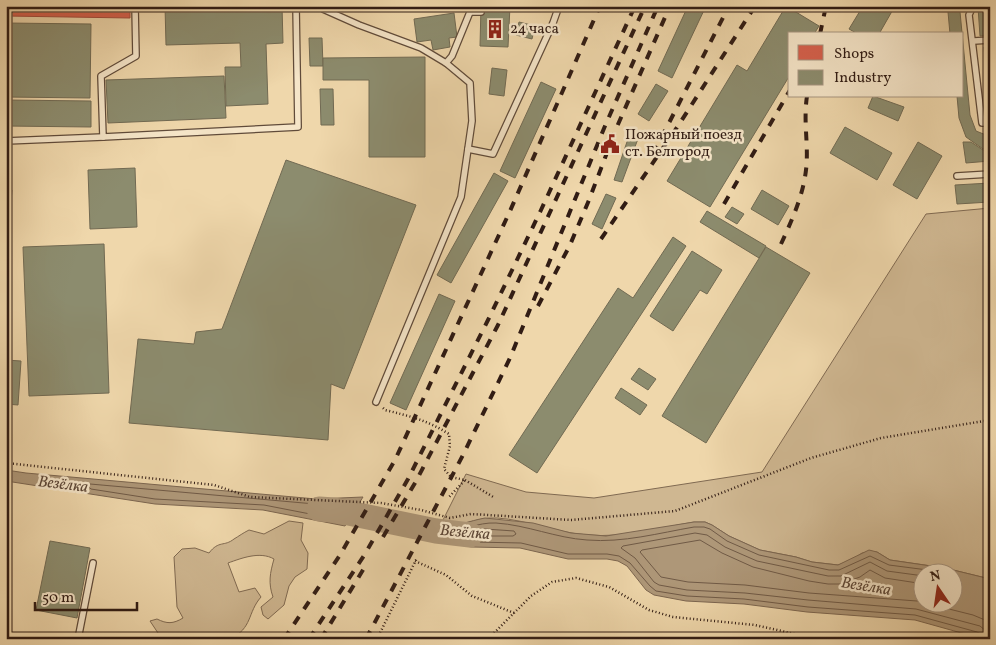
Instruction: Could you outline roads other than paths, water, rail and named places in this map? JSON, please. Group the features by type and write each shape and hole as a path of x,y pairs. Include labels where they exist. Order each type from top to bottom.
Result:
{"lane":[{"path":"103,137 101,76 136,56 135,6"},
{"path":"6,141 298,127 296,6"},
{"path":"321,6 323,9 359,25 422,48 446,63 470,83 472,121 461,197 376,402"},
{"path":"468,149 492,154 553,23 559,6"},
{"path":"973,6 969,15 974,42 982,123 990,123"},
{"path":"446,63 452,56 470,9 481,12"},
{"path":"974,42 990,40"},
{"path":"957,176 990,174"},
{"path":"78,639 93,563"}],"water":[{"path":"6,470 316,499 363,497 345,526 263,510 155,504 6,481"},
{"path":"485,518 533,523 571,533 606,536 694,522 705,522 729,536 760,550 812,562 838,565 869,550 877,552 890,560 914,563 914,612 964,612 964,573 990,579 990,639 983,639 915,620 807,612 744,604 686,601 654,595 646,590 627,566 618,561 607,559 568,559 520,548 471,547 435,540 436,531 441,524 458,524"}],"waterway":[{"name":"Везёлка","path":"319,509 334,510 436,531 470,535"}],"railway":[{"path":"284,639 340,555 395,460 510,211 600,6"},
{"path":"309,639 365,554 408,479 541,210 635,6"},
{"path":"383,537 415,483 498,325 645,6"},
{"path":"366,639 463,455 510,358 605,126 658,6"},
{"path":"538,306 570,245 616,129 670,6"},
{"path":"653,154 729,6"},
{"path":"601,239 678,126 755,6"},
{"path":"820,32 826,6"},
{"path":"724,204 788,93"},
{"path":"781,244 805,180 807,161 807,98"},
{"path":"321,639 366,565"}],"place":[{"name":"24 часа","path":"495,29"},
{"name":"Пожарный поезд ст. Белгород","path":"610,144"}]}
